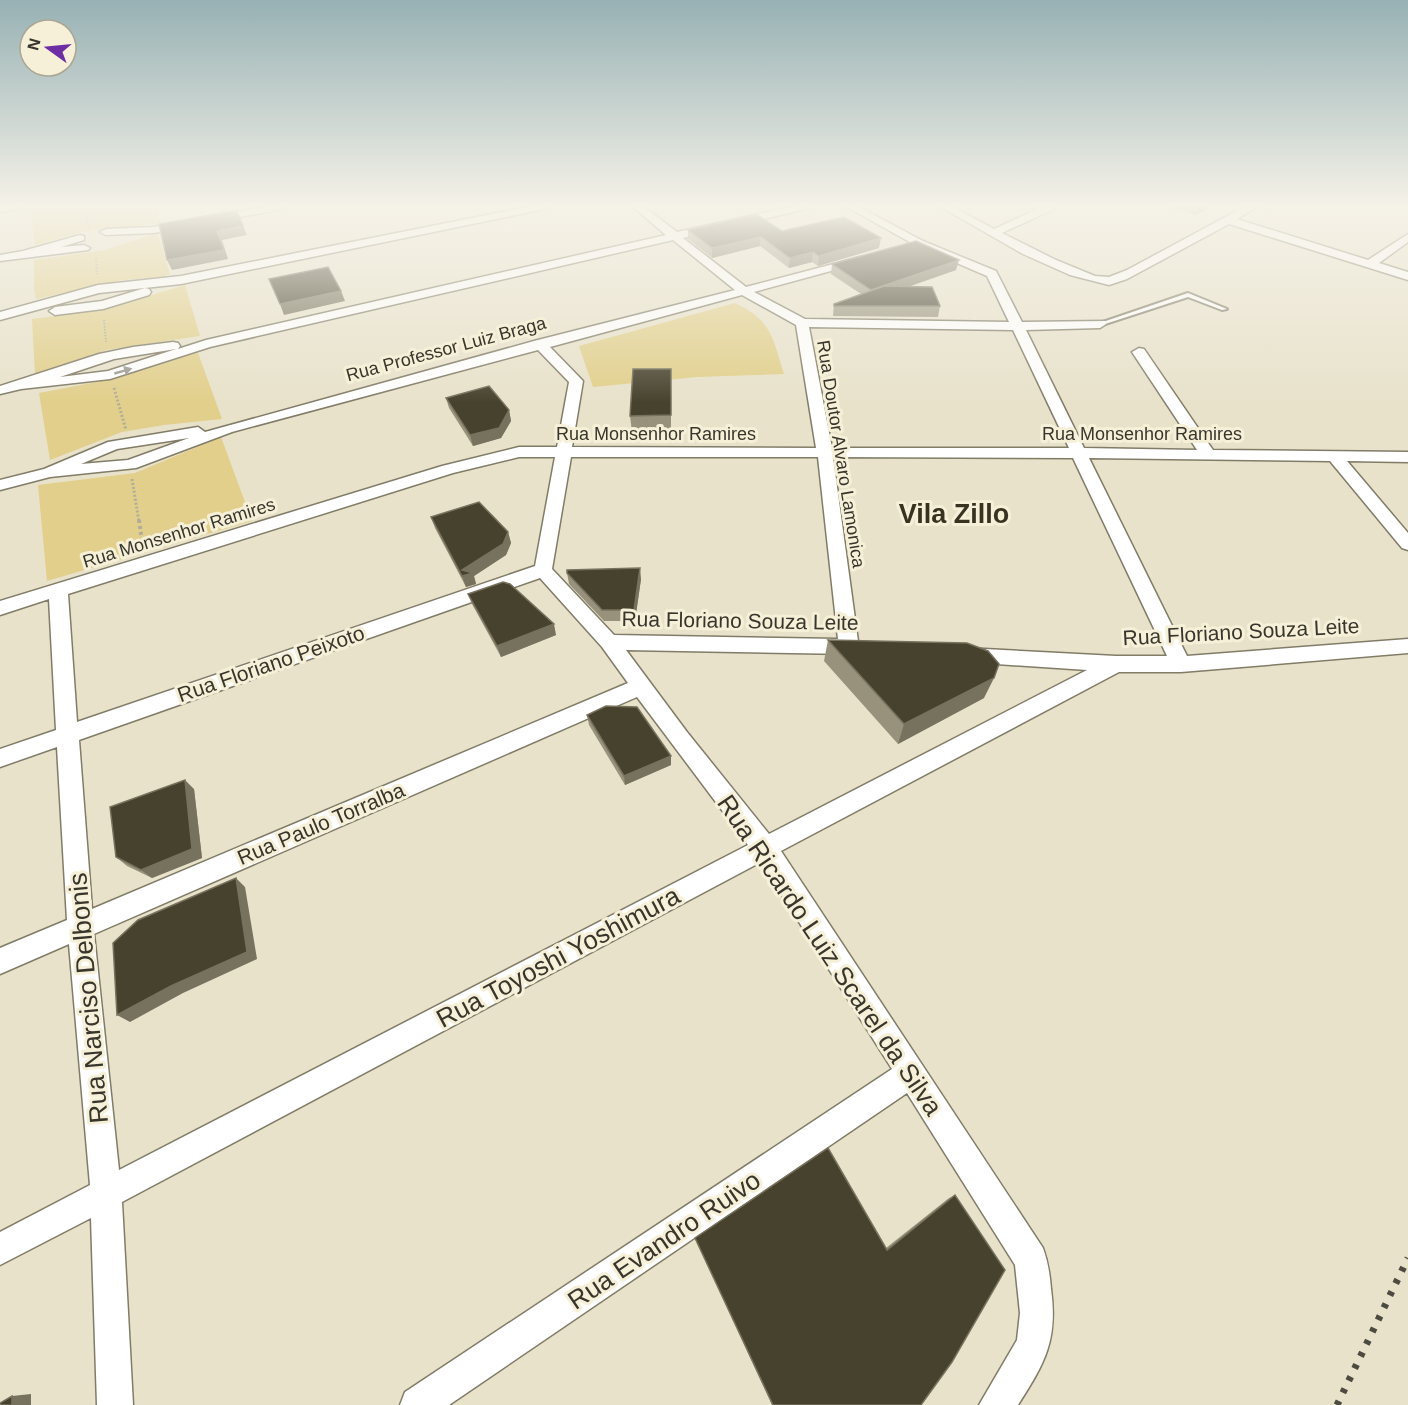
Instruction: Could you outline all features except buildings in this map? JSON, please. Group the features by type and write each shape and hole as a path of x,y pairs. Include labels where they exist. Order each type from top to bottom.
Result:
{"street":[{"path":"6,315 115,286 181,280 218,273"},
{"path":"0,390 98,376 145,364 206,344 513,273"},
{"name":"Rua Doutor Alvaro Lamonica","path":"721,273 745,292 802,323 825,454 849,647"},
{"name":"Rua Professor Luiz Braga","path":"50,472 109,469 130,465 227,429 539,344 815,273"},
{"path":"989,273 992,274 1018,326 1181,664"},
{"path":"1073,273 1094,280 1110,281 1132,273"},
{"path":"6,315 88,308 181,280"},
{"path":"115,286 119,296 116,301"},
{"path":"82,294 83,303 88,308"},
{"path":"802,323 1018,326 1100,324"},
{"path":"23,385 95,360 141,349 206,344"},
{"path":"539,344 576,381 543,570"},
{"path":"141,349 145,364"},
{"path":"1139,352 1208,454"},
{"path":"95,360 98,376"},
{"name":"Rua Professor Luiz Braga","path":"0,485 50,472 113,445 149,438 227,429"},
{"path":"149,438 159,444 159,455"},
{"path":"109,469 105,458 113,445"},
{"name":"Rua Monsenhor Ramires","path":"0,608 448,469 519,452 1080,453 1408,457"},
{"path":"1335,457 1408,544"},
{"name":"Rua Ricardo Luiz Scarel da Silva","path":"543,570 609,642 679,738 765,848 1031,1260 1036,1302 1036,1332 1027,1356 996,1405"},
{"name":"Rua Floriano Peixoto","path":"0,758 543,570"},
{"name":"Rua Narciso Delbonis","path":"58,591 80,927 106,1194 115,1405"},
{"name":"Rua Floriano Souza Leite","path":"609,642 872,649"},
{"name":"Rua Floriano Souza Leite","path":"942,653 1116,664 1181,664 1408,646"},
{"name":"Rua Toyoshi Yoshimura","path":"0,1249 1116,664"},
{"name":"Rua Paulo Torralba","path":"0,961 642,686"},
{"name":"Rua Evandro Ruivo","path":"418,1405 910,1074"}],"lane":[{"path":"1100,324 1188,295 1224,309"}],"shaded area":[{"path":"34,273 170,274 163,277 123,280 36,299"},
{"path":"185,285 200,336 106,350 35,375 32,319 103,310"},
{"path":"735,303 747,309 764,323 773,340 784,374 697,377 593,387 579,346"},
{"path":"197,350 222,419 122,432 50,460 39,393 117,378"},
{"path":"221,437 252,521 47,581 38,485 135,473"}],"railway":[{"path":"1337,1405 1408,1258"}],"district":[{"name":"Vila Zillo","path":"954,514"}]}
